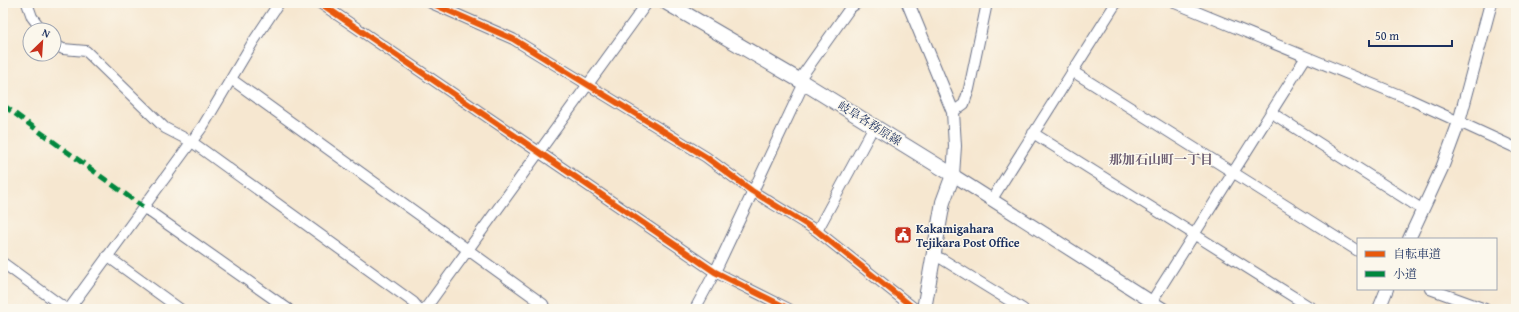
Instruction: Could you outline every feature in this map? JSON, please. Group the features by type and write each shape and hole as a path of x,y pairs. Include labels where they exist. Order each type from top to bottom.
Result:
{"main road":[{"name":"岐阜各務原線","path":"667,3 802,81 953,175"},
{"path":"924,309 943,202 953,175"}],"street":[{"path":"27,3 32,17 36,22"},
{"path":"69,309 143,206 192,142 257,36 280,3"},
{"path":"320,3 715,272 790,309"},
{"path":"431,3 514,39 706,157 752,191 817,231 915,309"},
{"path":"425,309 647,3"},
{"path":"695,309 715,272 802,81 850,8 857,3"},
{"path":"908,3 953,112 955,146 953,175 992,198 1149,305 1163,309"},
{"path":"953,112 964,104 969,89 987,3"},
{"path":"992,198 1116,3"},
{"path":"1175,3 1459,122 1516,148"},
{"path":"1409,238 1442,168 1459,122 1491,3"},
{"path":"62,48 86,51 165,128 192,142 413,302 419,309"},
{"path":"1149,305 1272,113 1306,57"},
{"path":"1072,71 1357,250"},
{"path":"231,79 543,304 545,309"},
{"path":"1272,113 1423,210"},
{"path":"817,231 874,126"},
{"path":"1033,133 1313,309"},
{"path":"143,206 288,309"},
{"path":"107,256 180,309"},
{"path":"933,256 942,259 1023,309"},
{"path":"3,263 66,309"},
{"path":"1379,309 1387,290"},
{"path":"1433,290 1485,309"}],"marked path":[{"path":"3,105 143,207"}],"cycle path":[{"path":"320,3 715,272 789,309"},
{"path":"431,3 513,39 706,157 752,191 817,231 915,309"}],"place":[{"name":"Kakamigahara Tejikara Post Office","path":"903,235"}],"district":[{"name":"那加石山町一丁目","path":"1161,159"}]}
